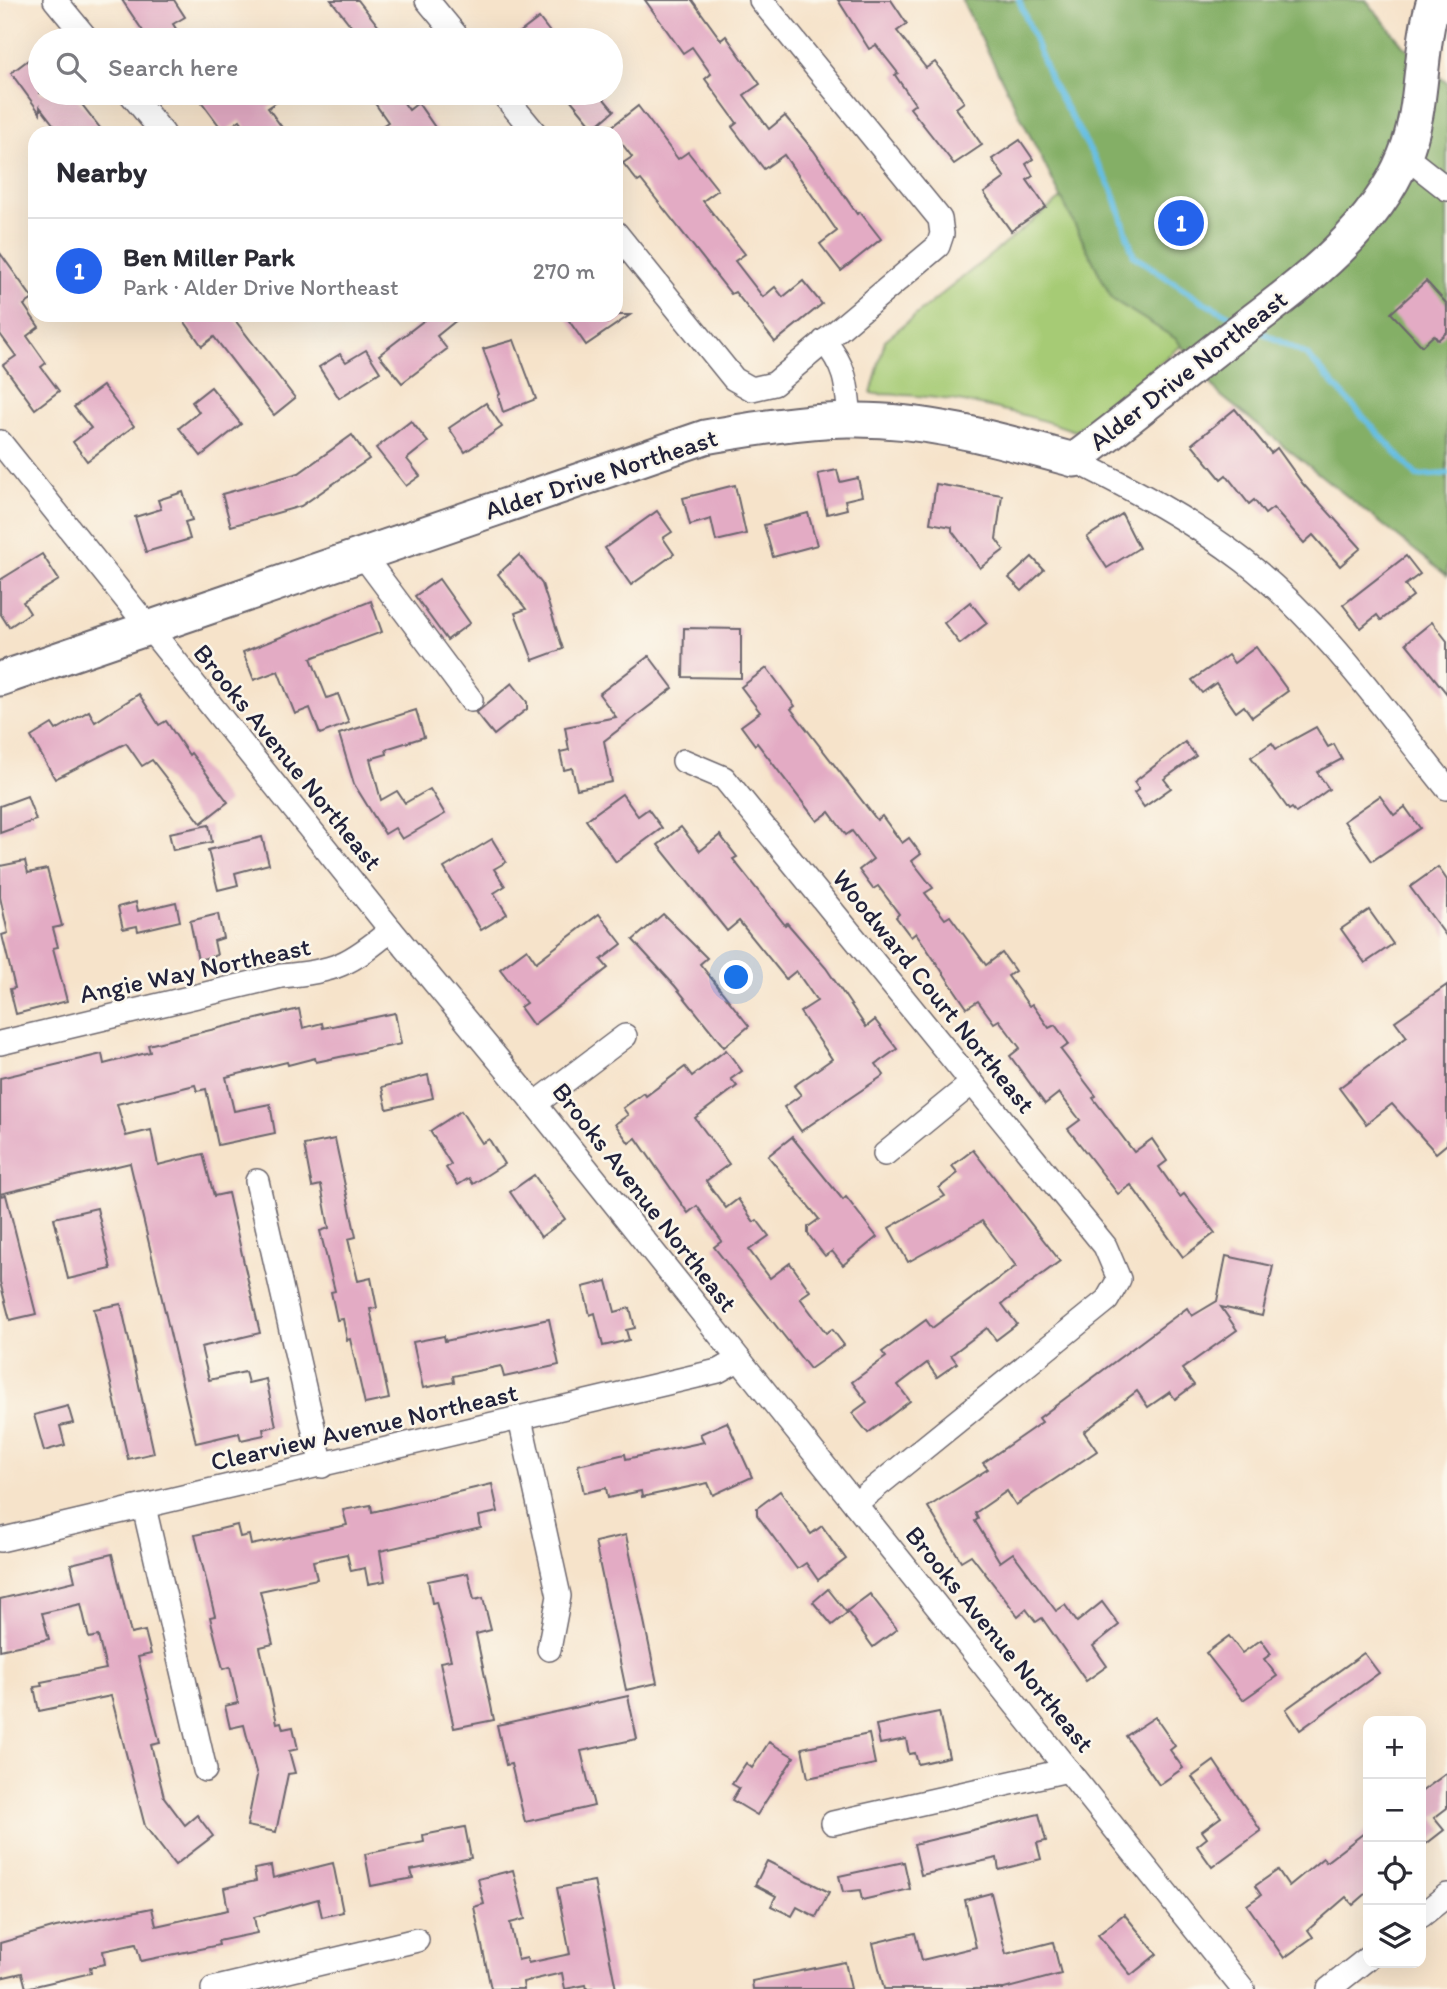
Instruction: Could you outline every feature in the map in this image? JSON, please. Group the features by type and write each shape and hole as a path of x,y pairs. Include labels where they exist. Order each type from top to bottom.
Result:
{"street":[{"path":"55,0 78,28"},
{"path":"427,0 450,28"},
{"path":"623,242 734,379 752,390 774,384 929,257 938,246 942,234 940,219 761,0"},
{"name":"Alder Drive Northeast","path":"0,679 705,437 769,426 850,420 919,425 996,438 1074,460 1305,279 1363,223 1405,156 1420,94 1429,17 1434,0"},
{"path":"140,105 157,126"},
{"path":"512,105 529,126"},
{"path":"1405,156 1447,188"},
{"path":"824,341 839,359 847,380 850,420"},
{"name":"Brooks Avenue Northeast","path":"0,442 391,930 535,1104 1240,1989"},
{"path":"1074,460 1151,498 1203,531 1272,584 1334,649 1447,788"},
{"path":"362,554 471,700"},
{"name":"Woodward Court Northeast","path":"684,761 724,778 1105,1246 1119,1279 1107,1300 855,1504"},
{"name":"Angie Way Northeast","path":"0,1043 281,975 326,970 353,960 391,930"},
{"path":"535,1104 625,1036"},
{"path":"885,1154 972,1083"},
{"path":"257,1181 322,1466"},
{"name":"Clearview Avenue Northeast","path":"0,1540 718,1371 738,1360"},
{"path":"520,1419 559,1596 549,1649"},
{"path":"145,1507 205,1770"},
{"path":"833,1823 1068,1770"},
{"path":"1426,1912 1447,1895"},
{"path":"213,1989 277,1982 417,1940"},
{"path":"1329,1989 1363,1962"}],"green space":[{"path":"962,0 1366,0 1402,44 1447,83 1447,576 1220,395 1176,339 1112,299"},
{"path":"1307,0 1366,0 1402,44 1319,235 1075,431 974,404 871,394 885,340"}],"building":[{"path":"122,0 174,0 185,17 173,24 176,28 141,28"},
{"path":"331,0 358,0 380,28 353,28"},
{"path":"645,0 692,0 721,40 726,36 760,84 744,95 769,129 785,116 814,151 857,214 860,212 881,239 841,271 820,244 837,231 784,155 764,169 732,127 737,123 705,79 711,74 692,47 683,53"},
{"path":"838,0 891,0 907,24 897,31 926,68 935,62 964,102 956,108 982,145 954,164 910,108 915,104 895,75 898,73 876,45 869,49"},
{"path":"539,18 547,28 526,28"},
{"path":"28,60 28,96 11,73"},
{"path":"34,105 82,105 99,126 55,126 40,107 40,113"},
{"path":"204,105 272,105 268,108 281,126 244,126 240,120 232,126 220,126"},
{"path":"376,105 405,105 409,110 419,105 434,126 382,126 388,122"},
{"path":"575,105 609,105 614,111 596,126 592,126"},
{"path":"638,106 678,159 688,152 718,190 703,201 745,254 735,261 763,297 775,287 783,297 803,281 822,304 775,342 735,292 731,294 641,180 638,182 623,163 632,157 623,145 623,126 613,126"},
{"path":"1020,140 1033,159 1026,164 1033,176 1027,180 1046,207 1011,231 984,193 1005,178 992,159"},
{"path":"0,253 28,292 28,302 24,305 28,311 28,322 36,322 39,327 27,336 46,363 41,367 59,391 35,409 3,365 16,356 0,334"},
{"path":"1426,281 1447,304 1447,332 1438,340 1434,335 1422,346 1391,313"},
{"path":"185,322 236,322 295,398 274,415 214,337 202,346"},
{"path":"422,322 454,322 437,336 447,349 402,383 379,355"},
{"path":"570,322 620,322 586,345"},
{"path":"514,340 536,399 503,412 498,396 500,394 483,349"},
{"path":"366,350 380,372 339,398 319,367 340,354 346,362"},
{"path":"103,386 134,426 87,461 73,442 91,428 74,407"},
{"path":"211,387 241,424 201,456 179,428 199,412 192,402"},
{"path":"486,403 502,427 465,452 449,428"},
{"path":"1235,409 1271,453 1277,448 1303,484 1361,548 1340,566 1313,535 1304,543 1273,508 1265,514 1254,500 1249,504 1226,475 1221,479 1192,444"},
{"path":"411,421 428,442 407,459 420,476 406,486 376,448"},
{"path":"352,435 369,459 301,506 231,526 222,494 299,473"},
{"path":"837,470 840,482 858,478 862,496 845,500 847,509 827,514 818,474"},
{"path":"936,484 1002,495 996,539 1004,550 980,568 952,531 952,527 930,523"},
{"path":"735,485 746,534 716,541 711,519 690,525 683,498"},
{"path":"183,492 192,520 185,522 190,539 146,552 135,517 161,509 158,500"},
{"path":"657,511 672,532 663,538 674,554 631,585 605,548"},
{"path":"808,513 817,545 773,557 764,525"},
{"path":"1122,514 1139,548 1107,568 1087,537"},
{"path":"42,554 59,580 23,602 30,613 9,627 0,613 0,580"},
{"path":"519,555 542,584 563,649 533,660 515,613 526,609 498,574"},
{"path":"1406,556 1420,574 1405,585 1413,596 1381,620 1377,615 1361,628 1343,605"},
{"path":"1032,557 1044,570 1022,591 1009,578"},
{"path":"439,579 470,623 447,640 415,596"},
{"path":"371,601 382,632 311,658 327,698 338,694 349,723 320,734 310,708 295,714 278,671 254,680 243,652"},
{"path":"970,602 987,623 960,644 944,623"},
{"path":"1432,622 1447,641 1447,694 1406,643"},
{"path":"684,628 741,629 741,678 683,677"},
{"path":"1256,647 1288,691 1252,717 1244,706 1236,712 1216,683 1202,693 1192,680 1228,655 1234,663"},
{"path":"649,656 673,688 604,741 612,782 577,789 572,768 564,770 560,752 569,750 565,727 616,717 599,694"},
{"path":"767,668 795,706 791,709 877,820 882,816 902,843 909,838 921,854 912,861 933,888 925,893 945,919 950,916 986,965 1002,953 1015,971 1008,976 1029,1006 1032,1004 1049,1028 1055,1025 1069,1044 1061,1050 1134,1152 1152,1139 1167,1161 1159,1167 1180,1197 1184,1194 1215,1233 1183,1257 1131,1185 1118,1194 1068,1129 1080,1120 1059,1093 1045,1104 1010,1056 1020,1048 999,1020 994,1023 978,1001 967,1008 916,933 911,937 896,917 899,914 878,886 873,889 859,870 873,859 852,831 846,835 829,812 817,821 741,726 760,712 741,687"},
{"path":"512,683 527,702 527,709 494,735 476,713"},
{"path":"139,694 159,725 166,721 189,755 191,753 228,802 201,823 152,760 142,766 126,743 55,779 31,737 52,724 56,730 89,711 95,722"},
{"path":"416,710 424,737 386,749 387,754 370,759 381,800 397,791 405,803 430,789 445,814 402,839 395,828 385,834 354,784 339,734"},
{"path":"1316,727 1328,747 1334,744 1342,759 1317,772 1329,789 1296,813 1292,808 1289,810 1251,757 1272,743 1276,749"},
{"path":"1185,742 1196,756 1164,779 1171,788 1144,807 1134,793 1139,789 1134,782"},
{"path":"622,794 638,816 648,809 662,828 616,862 586,820"},
{"path":"27,796 36,820 0,833 0,806"},
{"path":"1380,796 1394,815 1405,807 1420,828 1372,861 1344,821"},
{"path":"209,825 212,842 173,850 169,833"},
{"path":"681,827 700,851 720,835 737,857 733,859 785,925 787,923 826,968 866,1027 875,1020 897,1049 876,1064 884,1075 801,1131 784,1107 801,1095 794,1086 832,1059 800,1012 817,1001 796,971 786,979 739,921 727,931 658,845"},
{"path":"262,837 269,864 235,873 238,885 218,890 208,850"},
{"path":"492,839 506,862 494,869 505,886 494,893 507,914 481,930 444,868"},
{"path":"25,861 28,873 47,869 62,926 53,928 58,947 53,948 67,1001 16,1014 10,989 15,988 2,935 8,933 0,897 0,866"},
{"path":"1438,867 1447,880 1447,937 1410,887"},
{"path":"136,902 138,911 176,902 180,921 138,931 137,926 123,929 118,907"},
{"path":"1369,910 1393,944 1365,963 1341,929"},
{"path":"218,914 223,938 214,941 217,955 198,960 190,921"},
{"path":"599,914 622,944 601,960 608,968 533,1025 520,1007 526,1003 500,969 527,949 536,962"},
{"path":"663,914 707,958 700,964 749,1026 724,1047 675,986 633,940"},
{"path":"1447,985 1447,1144 1436,1153 1392,1104 1366,1124 1339,1088 1407,1037 1395,1021"},
{"path":"299,1009 303,1028 322,1023 323,1028 395,1013 401,1044 316,1062 315,1058 288,1065 287,1062 226,1077 234,1111 270,1104 275,1133 218,1145 206,1089 197,1091 195,1085 117,1104 126,1136 151,1130 158,1165 203,1154 214,1196 228,1193 260,1333 201,1347 209,1380 245,1372 248,1383 266,1379 276,1426 263,1429 264,1435 241,1440 239,1433 196,1443 130,1163 0,1194 0,1078 102,1054 104,1064 150,1052 148,1045"},
{"path":"726,1050 742,1071 731,1079 737,1086 695,1118 729,1164 706,1181 726,1208 738,1199 754,1222 757,1220 769,1236 749,1250 770,1278 790,1263 810,1291 800,1298 826,1333 832,1329 844,1345 810,1369 714,1247 722,1241 697,1206 688,1213 636,1138 629,1143 615,1124 628,1115 623,1108 644,1093 646,1096 685,1067 692,1076"},
{"path":"428,1075 433,1098 387,1109 382,1087"},
{"path":"461,1111 482,1143 489,1139 504,1164 473,1184 469,1178 458,1185 446,1168 451,1164 430,1131"},
{"path":"792,1137 843,1200 846,1197 877,1237 843,1265 832,1251 825,1256 808,1234 808,1227 819,1219 768,1156"},
{"path":"335,1139 356,1237 348,1239 358,1281 371,1278 377,1308 370,1309 389,1399 365,1404 350,1339 347,1340 343,1319 337,1320 331,1292 335,1291 320,1231 329,1228 321,1185 312,1187 304,1145"},
{"path":"973,1150 1060,1261 1002,1304 1017,1324 996,1340 987,1328 951,1355 957,1363 937,1377 927,1363 898,1385 910,1401 868,1433 852,1413 867,1402 852,1382 886,1357 882,1352 926,1320 932,1328 1016,1266 982,1221 908,1262 889,1228 945,1196 939,1188 958,1173 952,1166"},
{"path":"534,1175 565,1219 541,1237 510,1192"},
{"path":"6,1195 36,1314 10,1320 0,1282 0,1196"},
{"path":"97,1208 111,1269 68,1279 54,1218"},
{"path":"1226,1256 1273,1266 1262,1316 1221,1307 1237,1330 1182,1369 1194,1385 1175,1399 1170,1392 1148,1407 1137,1391 1084,1432 1097,1451 1016,1505 1007,1491 975,1513 978,1519 975,1521 1000,1562 1013,1553 1056,1611 1065,1605 1077,1622 1102,1602 1119,1625 1093,1646 1107,1666 1086,1681 1042,1618 1036,1622 1026,1609 1018,1616 971,1555 961,1561 928,1507 988,1469 983,1463 1042,1422 1039,1418 1187,1308 1192,1316 1217,1301"},
{"path":"607,1281 615,1312 630,1308 635,1328 626,1330 629,1340 603,1346 595,1313 590,1315 583,1287"},
{"path":"121,1304 154,1453 128,1459 94,1309"},
{"path":"549,1319 559,1365 504,1377 501,1366 453,1376 454,1382 423,1388 413,1342 444,1336 445,1341"},
{"path":"68,1406 73,1423 60,1426 65,1445 44,1451 34,1415"},
{"path":"727,1422 752,1477 713,1495 708,1483 642,1497 641,1491 608,1498 606,1488 584,1493 578,1465 625,1454 626,1459 704,1442 700,1434"},
{"path":"492,1484 498,1512 479,1516 481,1528 380,1551 385,1581 368,1584 365,1568 351,1571 347,1554 313,1561 317,1579 260,1591 273,1644 260,1647 277,1723 281,1722 283,1729 293,1727 298,1749 289,1751 295,1773 288,1774 276,1832 247,1826 257,1776 244,1725 230,1728 225,1706 238,1703 230,1667 223,1669 210,1617 215,1616 195,1535 237,1525 240,1537 249,1535 251,1545 347,1525 343,1510 371,1505 372,1512"},
{"path":"780,1491 811,1534 822,1526 846,1559 818,1580 806,1563 797,1569 757,1515 757,1508"},
{"path":"626,1535 657,1683 626,1690 595,1542"},
{"path":"112,1554 131,1634 145,1631 151,1654 138,1657 160,1743 151,1745 164,1797 185,1825 197,1815 213,1836 175,1865 145,1826 111,1696 39,1711 34,1687 42,1686 41,1682 106,1669 98,1636 89,1638 81,1604 42,1613 49,1639 0,1650 0,1599 75,1581 71,1564"},
{"path":"468,1573 474,1600 483,1598 491,1630 476,1634 494,1720 454,1728 440,1662 451,1660 436,1602 432,1603 428,1581"},
{"path":"828,1589 847,1613 832,1625 813,1602"},
{"path":"870,1594 897,1629 873,1647 847,1611"},
{"path":"1229,1636 1242,1653 1261,1640 1271,1654 1264,1659 1277,1676 1243,1700 1206,1653"},
{"path":"1364,1653 1379,1673 1300,1730 1286,1709"},
{"path":"628,1696 637,1739 581,1751 594,1806 525,1822 511,1764 506,1765 497,1725"},
{"path":"939,1712 949,1757 918,1764 915,1753 909,1754 906,1739 880,1744 876,1725"},
{"path":"1155,1717 1175,1746 1170,1750 1183,1768 1159,1785 1126,1736"},
{"path":"869,1734 875,1764 808,1778 802,1748"},
{"path":"769,1742 794,1757 757,1815 732,1800 739,1788 732,1784 746,1763 752,1768"},
{"path":"1214,1761 1261,1831 1212,1867 1197,1846 1207,1838 1202,1831 1221,1817 1192,1777"},
{"path":"1447,1773 1447,1808 1434,1818 1444,1830 1426,1844 1426,1842 1426,1788"},
{"path":"1039,1814 1046,1841 1037,1843 1041,1859 999,1870 997,1858 921,1875 914,1844"},
{"path":"465,1827 471,1858 411,1870 413,1878 371,1886 365,1854 424,1842 423,1835"},
{"path":"1363,1834 1363,1896 1353,1905 1346,1897 1308,1930 1313,1937 1284,1958 1247,1905 1261,1895 1255,1886 1278,1870 1289,1886 1323,1858 1326,1862"},
{"path":"767,1861 829,1892 816,1917 797,1907 792,1916 771,1906 776,1896 755,1885"},
{"path":"904,1862 910,1889 862,1900 860,1890 843,1892 839,1876"},
{"path":"333,1863 343,1912 322,1917 318,1899 254,1917 257,1933 218,1941 219,1945 141,1961 136,1944 103,1951 105,1964 90,1967 91,1973 26,1988 22,1973 0,1978 0,1943 56,1927 152,1908 156,1926 228,1910 224,1888 256,1881 254,1869 271,1866 273,1878"},
{"path":"513,1870 525,1919 510,1923 518,1960 527,1958 528,1963 570,1954 557,1888 594,1881 616,1989 587,1989 586,1985 565,1989 562,1973 523,1982 524,1989 491,1989 474,1907 484,1904 478,1879"},
{"path":"991,1893 1006,1954 1053,1942 1061,1974 1004,1989 884,1989 873,1943 915,1933 922,1960 976,1947 965,1900"},
{"path":"1124,1914 1157,1954 1131,1975 1098,1935"},
{"path":"845,1962 851,1989 753,1989 752,1981"}],"waterway":[{"path":"1019,0 1051,81 1113,191 1134,256 1205,303 1238,320"},
{"path":"1257,330 1307,355 1417,476 1447,474"}],"place":[{"name":"Ben Miller Park","path":"1181,223"}]}
